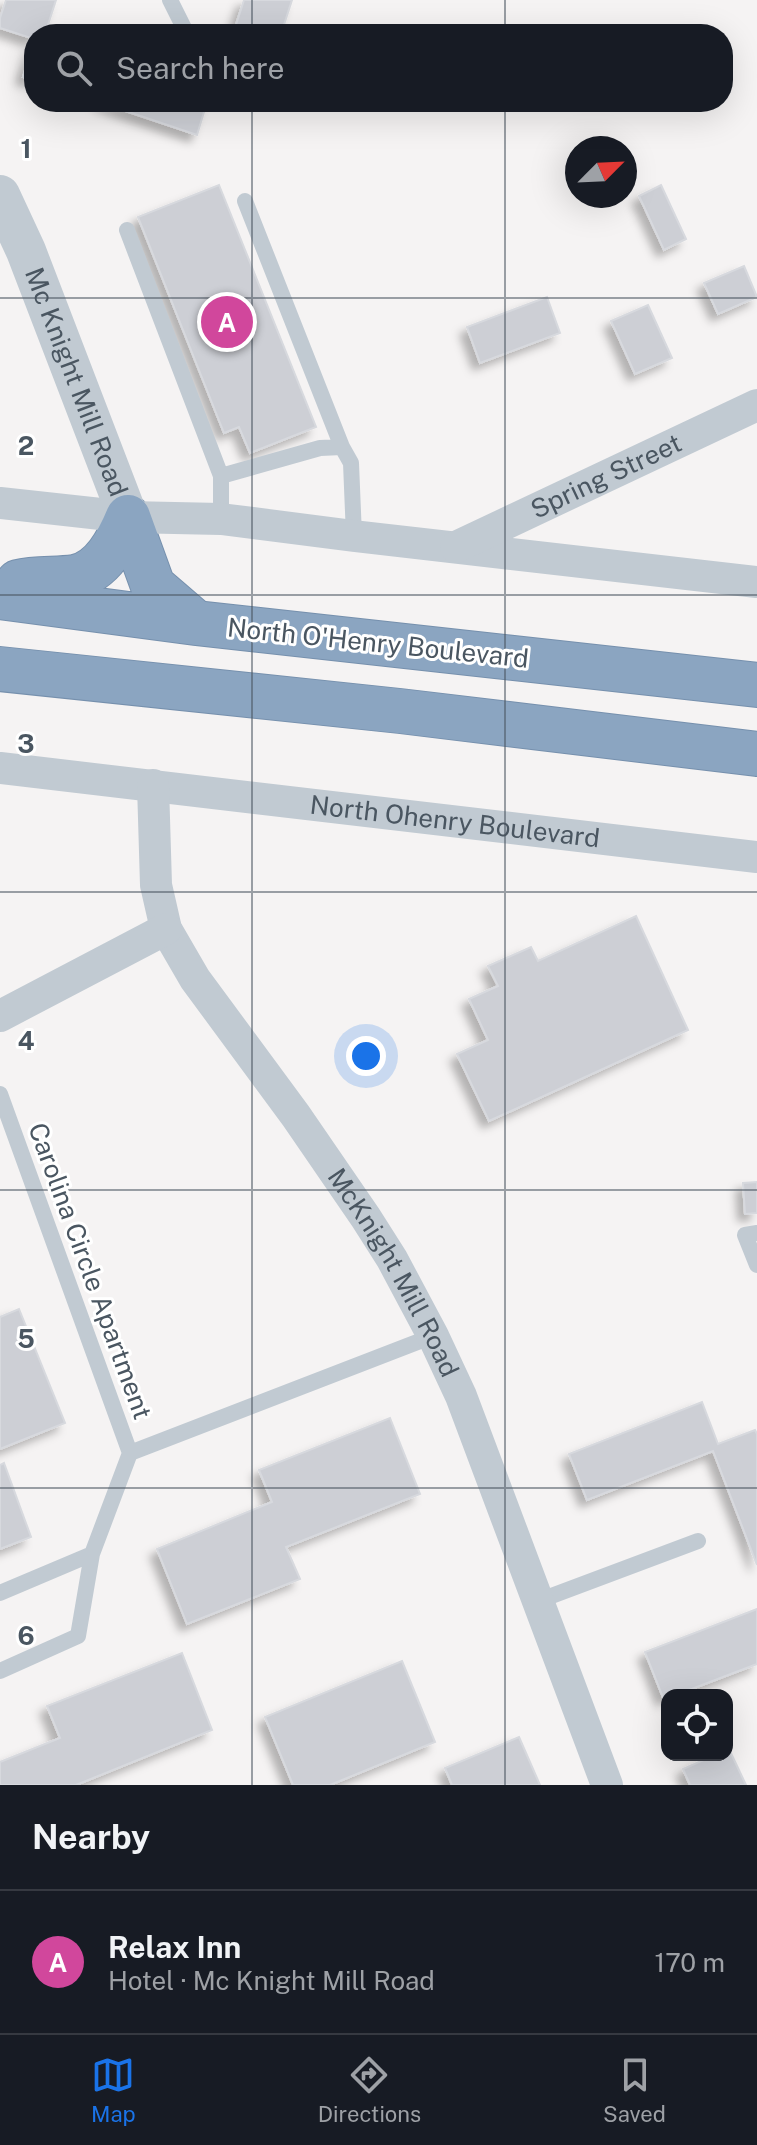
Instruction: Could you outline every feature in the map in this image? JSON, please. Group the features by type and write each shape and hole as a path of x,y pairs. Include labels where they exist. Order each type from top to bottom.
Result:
{"highway":[{"path":"0,587 34,578 76,577 93,570 119,539 128,517"},
{"path":"128,517 153,586 196,623"},
{"name":"North O'Henry Boulevard","path":"0,597 196,623 757,685"},
{"path":"0,669 400,711 757,754"}],"street":[{"name":"Mc Knight Mill Road","path":"1,200 26,251 128,517"},
{"name":"Spring Street","path":"456,547 757,405"},
{"path":"0,503 128,517 221,519 757,582"},
{"name":"North Ohenry Boulevard","path":"0,768 757,857"},
{"name":"McKnight Mill Road","path":"153,785 156,885 166,929 195,979 296,1116 366,1218 433,1336 461,1396 607,1785"},
{"path":"0,1016 166,929"}],"lane":[{"path":"170,0 182,24"},
{"path":"245,201 351,463 354,536"},
{"path":"127,230 221,476 221,519"},
{"path":"221,476 320,448 342,447"},
{"name":"Carolina Circle Apartment","path":"0,1093 130,1453 92,1554 78,1636 0,1671"},
{"path":"757,1233 745,1235 757,1265"},
{"path":"130,1453 433,1336"},
{"path":"538,1601 698,1541"},
{"path":"0,1593 92,1554"}],"building":[{"path":"6,0 56,0 48,24 24,24 24,36 0,28"},
{"path":"244,0 292,0 284,24 236,24"},
{"path":"129,112 204,112 197,135"},
{"path":"219,185 316,427 250,453 239,427 224,433 138,217"},
{"path":"661,185 686,239 664,250 639,196"},
{"path":"744,266 757,297 718,314 704,283"},
{"path":"547,297 560,333 480,363 467,327"},
{"path":"648,305 672,358 635,374 611,321"},
{"path":"636,916 688,1030 489,1121 457,1054 488,1040 469,999 498,986 488,966 531,947 538,961"},
{"path":"757,1182 757,1213 745,1214 743,1183"},
{"path":"19,1309 65,1423 0,1449 0,1317"},
{"path":"702,1402 718,1444 755,1430 757,1434 757,1565 713,1451 587,1500 569,1454"},
{"path":"390,1418 420,1494 286,1547 300,1579 187,1624 157,1549 272,1502 259,1470"},
{"path":"4,1463 31,1537 0,1549 0,1465"},
{"path":"757,1609 757,1664 692,1689 661,1689 661,1692 645,1652"},
{"path":"182,1653 212,1730 76,1785 0,1785 0,1762 60,1738 47,1706"},
{"path":"402,1661 435,1742 330,1785 293,1785 265,1717"},
{"path":"519,1737 540,1785 452,1785 445,1768"},
{"path":"733,1757 746,1785 690,1785 683,1769 701,1761 733,1761"}],"place":[{"name":"Relax Inn","path":"227,322"}]}
